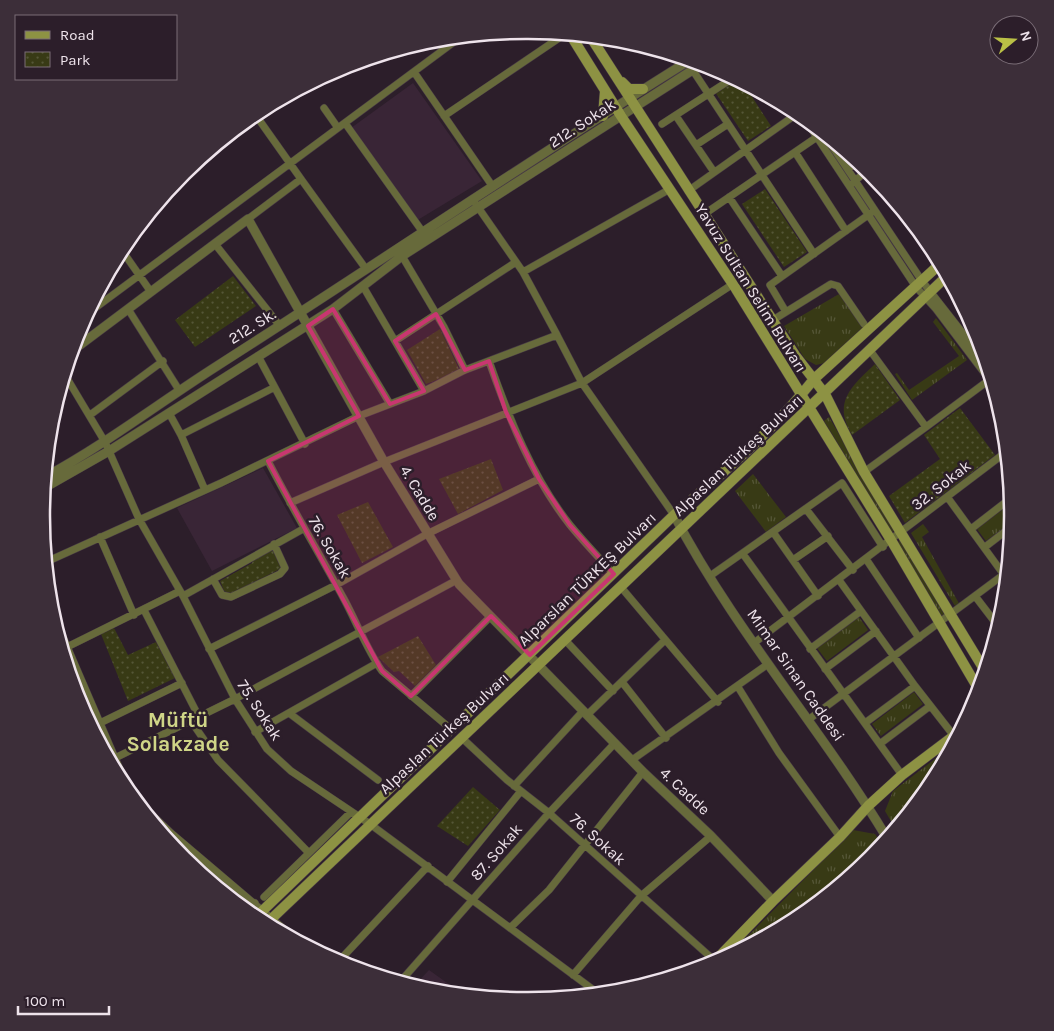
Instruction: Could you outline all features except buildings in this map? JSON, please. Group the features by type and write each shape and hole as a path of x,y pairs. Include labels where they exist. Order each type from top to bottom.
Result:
{"main road":[{"name":"Yavuz Sultan Selim Bulvarı","path":"575,42 733,284 800,396 810,408 892,540 974,681"},
{"name":"Yavuz Sultan Selim Bulvarı","path":"595,44 703,215 795,355 825,394 864,472 980,663"},
{"path":"617,79 629,89 643,89"},
{"path":"604,116 605,90"},
{"name":"Alparslan TÜRKEŞ Bulvarı","path":"261,912 355,815 452,730 674,515 722,474 800,396 814,379 935,269"},
{"name":"Alpaslan Türkeş Bulvarı","path":"272,918 539,664 566,641 620,586 825,394 869,349 942,281"},
{"path":"728,947 773,901 840,837 868,806 902,775 947,742"}],"street":[{"path":"444,116 557,40"},
{"path":"99,305 449,46"},
{"path":"632,102 643,89 687,67"},
{"name":"212. Sokak","path":"51,484 109,451 333,310 364,288 402,256 479,208 632,102 688,67"},
{"path":"694,69 814,254"},
{"path":"414,72 492,187"},
{"path":"662,124 726,83"},
{"path":"324,108 338,128"},
{"name":"212. Sk.","path":"52,473 105,442 180,390 422,231 604,116 619,112"},
{"path":"676,116 714,172"},
{"path":"688,191 791,118"},
{"path":"260,121 366,269"},
{"path":"345,123 422,231"},
{"path":"696,145 728,124"},
{"path":"703,215 817,137"},
{"path":"825,144 868,215 919,284 972,345"},
{"path":"832,149 856,180 919,284"},
{"path":"795,152 846,230"},
{"path":"848,169 851,167"},
{"path":"849,186 861,175"},
{"path":"83,342 300,179"},
{"path":"523,272 670,189"},
{"path":"730,197 782,276"},
{"path":"473,200 523,272 582,383 674,515"},
{"path":"786,312 770,285 875,210"},
{"name":"4. Cadde","path":"248,219 384,462 457,580 643,772 711,836 773,901"},
{"path":"215,244 280,326"},
{"path":"402,256 436,314 465,370"},
{"path":"127,257 151,292"},
{"path":"395,341 516,262"},
{"path":"290,503 384,462 582,383 733,284"},
{"path":"773,320 831,284 838,286 864,324"},
{"path":"364,288 424,391"},
{"path":"128,309 180,390"},
{"path":"333,310 390,404"},
{"path":"52,559 305,444 359,416 424,391 465,370 557,335"},
{"path":"869,349 926,428"},
{"path":"258,356 305,444"},
{"path":"489,361 506,412 539,479 570,525 614,574"},
{"path":"90,415 163,362"},
{"name":"75. Sokak","path":"69,382 105,442 139,519 181,593 235,699 266,749 291,771 370,824 591,988"},
{"path":"864,472 985,384"},
{"path":"181,435 274,388"},
{"path":"169,413 181,435 205,490"},
{"name":"32. Sokak","path":"754,642 1001,459"},
{"name":"76. Sokak","path":"268,461 361,631 376,663 382,671 452,730"},
{"path":"209,649 336,585 427,534 539,479"},
{"path":"710,576 842,483 883,547"},
{"path":"948,498 1001,569"},
{"path":"971,529 1004,504"},
{"path":"806,508 853,570"},
{"name":"Mimar Sinan Caddesi","path":"674,515 710,576 768,664 868,806 883,832"},
{"path":"68,646 213,579 303,528"},
{"path":"772,532 818,596"},
{"path":"984,547 1003,533"},
{"path":"793,560 828,536"},
{"path":"100,537 134,615"},
{"path":"213,579 222,595 231,597 280,574 285,568 285,564 274,544"},
{"path":"743,554 787,618 842,694 881,743 902,775"},
{"path":"866,560 919,638"},
{"path":"808,720 1000,578"},
{"path":"116,757 235,699 457,580"},
{"path":"839,580 930,706 953,730"},
{"path":"620,586 718,702"},
{"path":"976,596 993,619"},
{"path":"144,610 199,717"},
{"path":"810,649 861,610"},
{"path":"411,696 490,616"},
{"path":"825,669 876,631"},
{"path":"514,786 585,713 622,682 665,640"},
{"path":"566,641 613,690"},
{"path":"255,732 376,663"},
{"path":"632,760 718,702 768,664"},
{"path":"78,673 110,747"},
{"path":"622,682 666,738"},
{"path":"100,723 182,683"},
{"path":"865,723 915,686"},
{"path":"738,687 779,753 840,837"},
{"path":"881,743 930,706"},
{"path":"289,713 378,780"},
{"path":"191,721 218,760 309,853"},
{"name":"76. Sokak","path":"462,738 514,786 549,813 708,956"},
{"name":"87. Sokak","path":"405,976 549,813 615,743"},
{"path":"510,928 540,901 643,772"},
{"path":"447,882 521,791"},
{"path":"264,897 309,853 355,815"},
{"path":"573,975 641,896 711,836"},
{"path":"188,851 255,903 257,908"},
{"path":"344,956 428,866"}],"highlighted area":[{"path":"333,309 390,404 424,391 395,341 436,314 465,370 489,361 506,412 539,479 570,525 614,574 530,655 491,616 411,696 382,671 268,461 359,416 308,326"}],"shaded area":[{"path":"413,83 482,181 416,221 351,128"},
{"path":"263,468 297,528 212,571 177,508"},
{"path":"429,970 451,986 434,983 420,980"}],"green space":[{"path":"728,84 751,95 771,126 748,141 715,92"},
{"path":"765,189 807,252 784,267 742,204"},
{"path":"233,276 256,306 195,347 175,320"},
{"path":"839,294 863,327 829,362 816,365 805,359 784,326"},
{"path":"936,318 967,360 912,400 895,374 897,373 909,390 959,356 933,322"},
{"path":"440,329 460,371 426,384 407,350"},
{"path":"875,364 900,400 852,435 846,423 844,404 852,387"},
{"path":"960,408 995,455 905,523 889,496 940,459 924,435"},
{"path":"829,417 895,530 892,532 824,421"},
{"path":"491,459 503,490 458,514 439,479"},
{"path":"753,474 786,517 766,532 735,491"},
{"path":"368,502 393,547 362,563 337,515"},
{"path":"1004,509 1004,528 986,541 977,529"},
{"path":"923,524 929,532 922,537 961,607 958,611 911,533"},
{"path":"901,539 948,618 944,621 898,542"},
{"path":"273,548 282,568 231,594 224,591 220,581 252,563 254,558"},
{"path":"859,617 868,630 827,661 817,648"},
{"path":"114,628 128,655 156,642 175,678 128,701 101,634"},
{"path":"418,636 436,665 415,686 399,671 394,672 378,657"},
{"path":"914,692 923,704 881,736 872,724"},
{"path":"938,756 905,806 892,822 885,811 893,791"},
{"path":"473,787 500,810 468,846 437,826"},
{"path":"853,830 875,834 878,838 864,853 817,894 792,912 744,939"}],"district":[{"name":"Müftü Solakzade","path":"178,732"}]}
